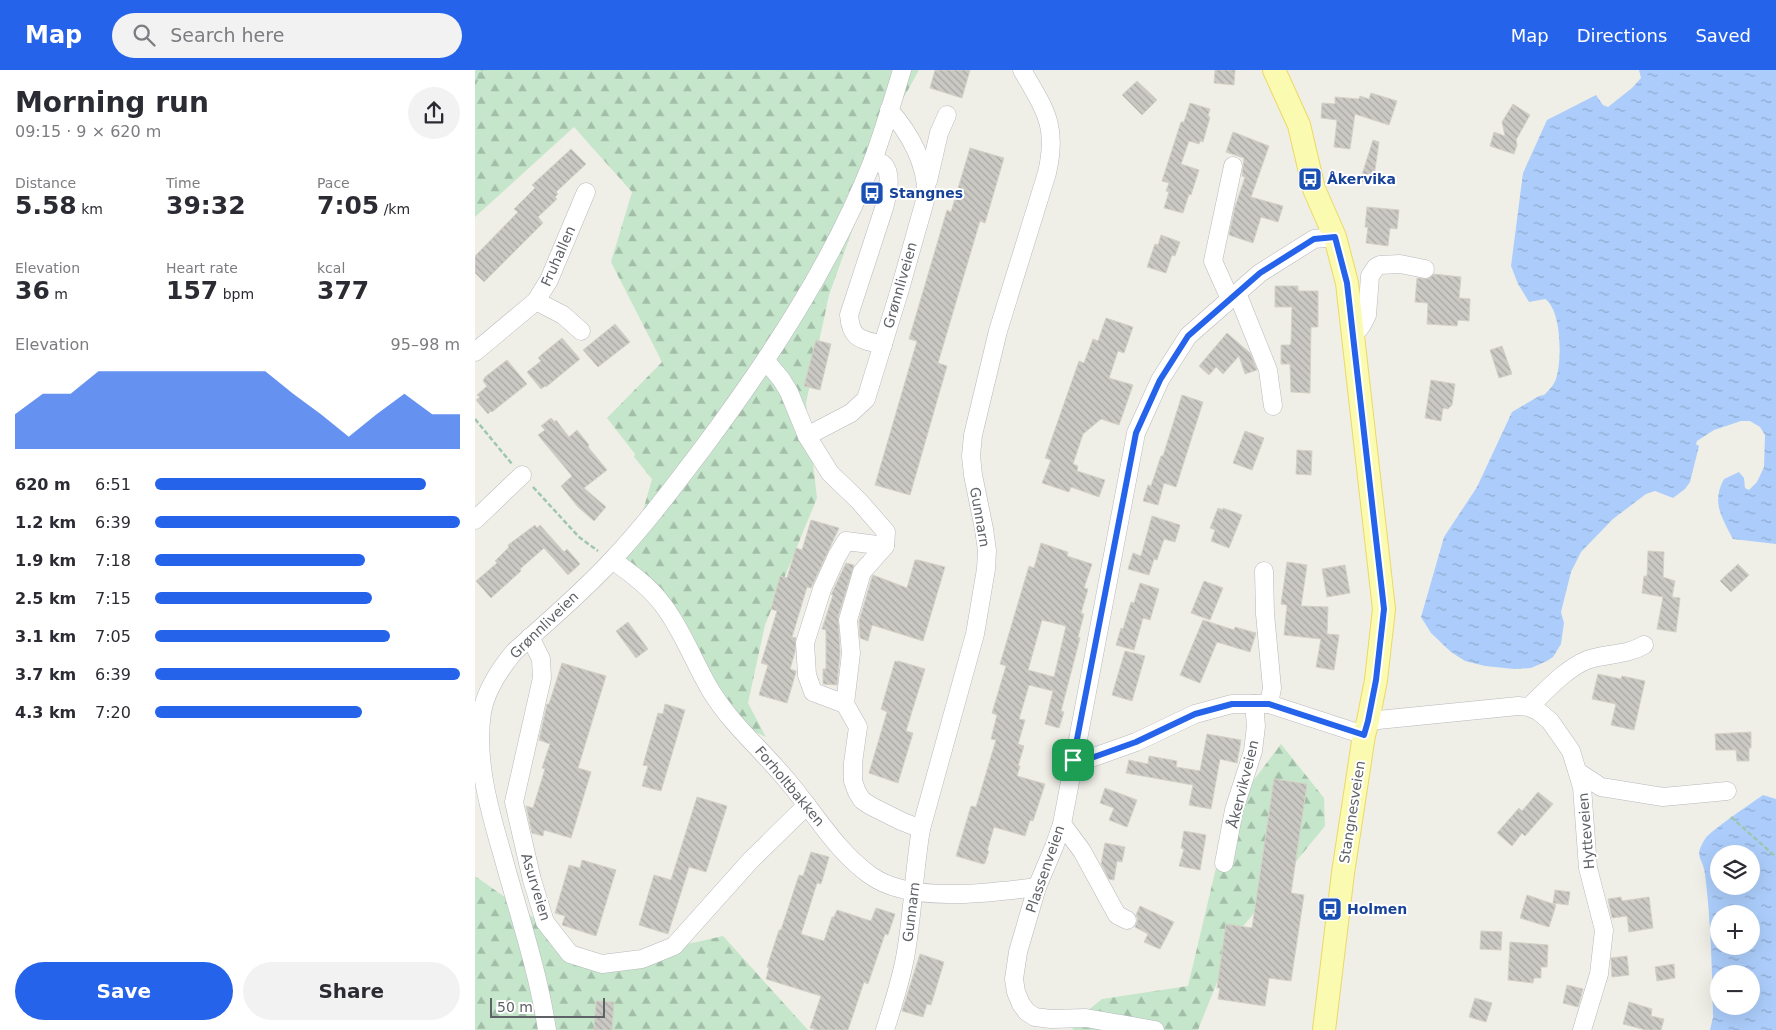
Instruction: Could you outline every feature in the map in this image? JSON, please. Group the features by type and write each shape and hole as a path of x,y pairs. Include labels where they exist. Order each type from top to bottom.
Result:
{"main road":[{"name":"Stangnesveien","path":"1274,70 1299,124 1314,189 1335,237 1347,283 1384,609 1376,680 1366,728 1343,873 1324,1030"}],"street":[{"name":"Grønnliveien","path":"547,1030 530,954 488,803 481,758 478,709 501,669 514,652 612,560 675,484 766,361 828,257 873,160 902,70"},
{"name":"Gunnarn","path":"885,1030 906,954 921,829 975,634 987,569 984,529 971,456 973,435 998,331 1047,173 1051,154 1052,139 1047,117 1022,70"},
{"name":"Grønnliveien","path":"807,436 851,413 866,399 926,197 922,162 899,120 889,110"},
{"path":"926,189 939,133 947,115"},
{"path":"873,160 883,164 885,167 888,176 888,190 884,208 849,315 850,327 858,338 883,345"},
{"path":"1233,166 1213,260 1234,296 1269,370 1273,406"},
{"name":"Fruhallen","path":"475,352 536,301 549,280 586,192"},
{"name":"Plassenveien","path":"1154,1030 1086,1018 1051,1019 1035,1017 1027,1012 1021,1004 1016,992 1014,979 1018,952 1037,887 1054,847 1061,824 1136,433 1160,380 1188,336 1260,273 1314,239 1335,237"},
{"path":"1353,336 1367,315 1370,276 1376,267 1400,264 1425,269"},
{"path":"536,301 563,314 581,330"},
{"path":"766,361 789,392 807,436 830,473 859,501 886,532 885,546 862,572 848,620 851,653 845,704 858,727 853,763 853,781 862,800 901,821 921,829"},
{"path":"475,520 522,475"},
{"path":"845,704 813,692 807,675 805,643 822,589 837,556 846,542 885,546"},
{"name":"Forholtbakken","path":"612,560 635,576 663,604 681,633 716,699 785,778 850,857 870,875 884,883 914,891 937,894 999,892 1037,887"},
{"name":"Åkervikveien","path":"1224,863 1234,810 1253,751 1256,726 1262,704 1272,688 1265,614 1265,571"},
{"name":"Asurveien","path":"530,637 541,659 542,678 514,802 532,880 545,922 570,954 602,964 642,959 674,946 750,861 807,805"},
{"path":"1073,760 1094,757 1119,748 1195,714 1232,704 1262,704 1366,728 1518,706 1529,707 1579,664 1593,658 1629,652 1644,645"},
{"name":"Hytteveien","path":"1529,707 1550,721 1571,751 1583,787 1588,868 1604,930 1599,974 1582,1030"},
{"path":"1578,772 1601,787 1663,797 1727,791"},
{"path":"1061,824 1082,851 1117,915 1127,920"}],"path":[{"path":"475,84 482,70"},
{"path":"475,419 522,475 579,537 612,560"},
{"path":"1731,817 1776,857"}],"green space":[{"path":"475,70 919,70 893,117 829,295 806,403 817,498 765,625 748,703 766,737 736,723 675,622 610,563 639,525 652,479 607,418 662,362 611,262 632,192 574,127 475,217"},
{"path":"1281,744 1324,798 1325,826 1236,935 1198,1030 1073,1030 1071,1024 1102,999 1188,986 1229,813"},
{"path":"475,876 599,964 723,936 808,1030 475,1030"}],"water":[{"path":"1639,70 1776,70 1776,544 1733,539 1719,510 1718,503 1720,487 1724,479 1739,472 1744,478 1745,488 1749,490 1757,482 1764,467 1765,435 1760,427 1750,421 1741,421 1714,430 1697,441 1696,444 1699,446 1690,482 1685,489 1673,498 1655,491 1646,494 1613,519 1581,552 1571,572 1561,612 1564,623 1561,644 1553,657 1531,668 1514,669 1485,666 1465,661 1451,652 1431,633 1421,617 1444,537 1477,487 1512,412 1544,395 1552,386 1558,371 1560,349 1558,325 1551,305 1545,299 1529,302 1518,284 1511,266 1523,173 1547,120 1596,95 1603,105 1608,107 1632,88 1641,78"},
{"path":"1763,795 1776,799 1776,1030 1710,1030 1713,1015 1760,1015 1760,965 1712,965 1712,955 1760,955 1760,905 1710,905 1710,928 1705,874 1699,854 1705,839 1723,823"}],"building":[{"path":"935,70 970,70 962,98 930,88"},
{"path":"1215,70 1235,70 1234,85 1214,83"},
{"path":"1137,81 1157,100 1142,115 1122,95"},
{"path":"1371,93 1397,101 1389,125 1355,114 1350,149 1334,147 1337,120 1321,118 1322,103 1335,104 1335,97 1359,99 1360,96 1369,99"},
{"path":"1190,103 1210,109 1208,116 1210,117 1203,142 1200,141 1199,144 1189,141 1181,164 1199,170 1183,213 1164,208 1169,192 1166,191 1169,183 1162,181 1181,122 1184,122"},
{"path":"1513,104 1530,115 1516,140 1517,145 1514,154 1490,146 1494,132 1505,136 1502,122"},
{"path":"1233,132 1269,146 1251,197 1283,206 1278,222 1261,217 1253,243 1229,235 1235,207 1245,177 1242,176 1244,158 1226,152"},
{"path":"1373,140 1379,142 1373,183 1360,181"},
{"path":"970,148 1004,158 985,223 980,221 938,363 947,366 910,495 875,485 917,341 909,339 947,210 951,212"},
{"path":"571,149 586,164 556,192 558,194 555,197 557,199 538,217 543,223 484,282 475,273 475,256 518,212 514,209 535,188 532,185"},
{"path":"1367,207 1399,210 1397,229 1390,228 1388,246 1366,243 1368,227 1365,227"},
{"path":"1161,235 1180,242 1175,256 1172,255 1166,273 1147,267 1155,244 1158,245"},
{"path":"1434,274 1461,277 1459,298 1470,299 1469,321 1458,320 1457,326 1427,324 1428,303 1415,302 1417,278 1428,279"},
{"path":"1275,286 1298,286 1298,291 1318,291 1318,327 1311,327 1310,393 1291,392 1290,364 1281,364 1281,345 1290,345 1291,343 1292,307 1275,307"},
{"path":"1106,318 1133,327 1124,353 1118,351 1109,378 1133,385 1119,425 1101,419 1083,434 1073,464 1078,466 1077,471 1105,480 1099,497 1071,487 1069,492 1042,483 1051,460 1045,458 1079,361 1084,363 1093,339 1098,341"},
{"path":"615,324 630,342 598,367 583,350"},
{"path":"1227,333 1250,353 1257,370 1245,374 1239,356 1223,374 1216,367 1209,375 1199,366"},
{"path":"562,338 580,359 541,389 527,372 541,361 538,358 541,355"},
{"path":"816,340 831,344 820,390 804,386"},
{"path":"1502,346 1512,374 1499,378 1490,350"},
{"path":"507,360 527,384 488,414 476,400 480,397 477,395 487,386 483,381 485,377"},
{"path":"1431,380 1455,384 1452,405 1448,409 1443,408 1441,421 1425,418"},
{"path":"1182,395 1203,402 1176,487 1164,483 1158,505 1143,501 1148,485 1151,486 1161,456 1163,456"},
{"path":"551,418 555,422 556,420 569,437 577,430 607,470 584,488 606,507 594,521 578,507 561,486 572,476 538,435 545,430 541,426"},
{"path":"1245,431 1264,438 1252,470 1233,463"},
{"path":"1297,450 1312,451 1311,475 1296,474"},
{"path":"1218,508 1242,515 1229,548 1211,541 1215,530 1210,528"},
{"path":"1152,516 1180,525 1175,542 1164,539 1157,560 1154,559 1149,575 1128,569 1133,553 1141,556"},
{"path":"811,520 839,528 811,588 807,587 792,637 796,638 795,652 790,669 796,672 787,703 759,695 768,665 761,663 777,611 771,609 780,576 787,578 796,548 802,550"},
{"path":"535,525 537,528 540,525 564,552 567,549 580,564 568,575 544,548 491,598 476,581 497,563 495,561 509,547 508,545"},
{"path":"1041,543 1068,552 1067,556 1092,564 1084,588 1088,589 1081,613 1084,614 1078,637 1080,638 1061,711 1064,712 1059,728 1045,724 1053,691 1029,685 1019,719 1025,720 1018,744 1024,746 1017,776 1045,784 1033,821 1030,820 1025,836 994,827 987,851 989,851 983,864 956,856 971,806 976,807 996,740 991,739 997,715 992,713 1006,666 1000,664 1029,566 1034,568","holes":["1042,620 1066,626 1054,677 1028,670"]},
{"path":"1648,551 1664,552 1663,577 1675,581 1672,597 1680,598 1676,632 1657,629 1663,597 1642,593 1644,576 1647,576"},
{"path":"915,560 945,567 923,641 872,625 868,641 860,638 859,621 873,575 907,588"},
{"path":"1287,562 1307,565 1301,606 1328,607 1327,634 1339,635 1334,670 1316,667 1321,639 1284,635 1287,605 1281,604"},
{"path":"846,563 854,565 838,617 840,653 837,685 823,684 823,669 826,669 826,630 822,629 833,595 831,594"},
{"path":"1738,564 1749,575 1731,592 1720,581"},
{"path":"1345,565 1350,593 1327,597 1322,569"},
{"path":"1204,581 1223,588 1210,620 1191,613"},
{"path":"1140,583 1159,589 1150,620 1143,618 1134,650 1116,645 1131,602 1134,603"},
{"path":"1203,620 1234,630 1235,627 1256,633 1250,652 1217,642 1200,683 1180,675"},
{"path":"628,622 648,649 636,658 616,631"},
{"path":"1125,651 1145,656 1132,701 1112,695"},
{"path":"895,661 925,669 906,731 913,733 898,783 869,773 887,712 881,709"},
{"path":"562,663 606,676 578,768 591,772 571,838 544,830 543,836 532,833 526,806 533,808 545,769 542,768 550,744 539,740 547,704 549,704"},
{"path":"1598,674 1621,679 1622,676 1645,681 1634,730 1611,725 1616,704 1592,699"},
{"path":"665,704 685,710 661,791 642,786 648,766 643,765 658,713 663,714"},
{"path":"1751,732 1749,761 1737,761 1736,750 1716,750 1715,734"},
{"path":"1207,734 1241,740 1237,763 1220,759 1211,809 1189,805 1193,785 1126,773 1129,760 1148,764 1149,756 1177,761 1176,767 1200,771"},
{"path":"1274,779 1307,784 1291,893 1304,895 1291,981 1269,978 1265,1006 1218,999 1220,988 1217,988 1226,924 1252,928"},
{"path":"1105,788 1137,800 1127,827 1109,820 1114,808 1100,803"},
{"path":"1538,792 1553,804 1525,836 1522,833 1512,846 1497,833 1519,808 1522,811"},
{"path":"697,797 727,806 706,872 689,867 668,934 639,925 654,875 671,880"},
{"path":"1184,831 1206,835 1200,870 1179,866 1184,849 1181,848"},
{"path":"1105,843 1125,847 1122,862 1117,861 1114,880 1109,879 1101,864"},
{"path":"811,852 829,857 821,884 817,883 801,934 824,941 832,917 834,917 837,910 871,921 876,908 895,914 888,935 885,934 868,984 864,982 848,1030 817,1030 810,1028 821,996 766,979 769,968 767,967 779,930 781,930 799,875 803,876"},
{"path":"582,860 616,870 596,936 562,925 565,916 555,913 569,865 580,868"},
{"path":"1555,890 1570,892 1568,905 1553,903"},
{"path":"1527,895 1556,905 1549,927 1520,918"},
{"path":"1621,897 1622,901 1649,897 1653,928 1629,932 1627,916 1612,918 1608,899"},
{"path":"1140,906 1174,922 1160,949 1144,942 1148,934 1135,927 1138,920 1136,915"},
{"path":"1481,931 1502,932 1501,950 1480,949"},
{"path":"1510,942 1548,945 1547,967 1541,967 1541,978 1534,978 1533,983 1508,980"},
{"path":"920,954 944,962 931,1005 927,1004 923,1017 902,1011"},
{"path":"1627,956 1629,975 1612,977 1611,958"},
{"path":"1674,964 1675,978 1657,981 1655,967"},
{"path":"1567,985 1583,989 1578,1007 1563,1003"},
{"path":"1475,998 1492,1003 1486,1022 1469,1017"},
{"path":"596,1001 614,1002 612,1030 594,1030"},
{"path":"1629,1002 1652,1009 1651,1016 1664,1019 1661,1030 1646,1030 1623,1024"}],"place":[{"name":"Åkervika","path":"1310,179"},
{"name":"Stangnes","path":"872,193"},
{"name":"Holmen","path":"1330,909"}],"route":[{"path":"1335,237 1347,283 1384,609 1376,680 1364,735 1269,704 1232,704 1195,714 1136,742 1094,757 1073,760 1136,433 1160,380 1188,336 1260,273 1314,239 1335,237"}]}
